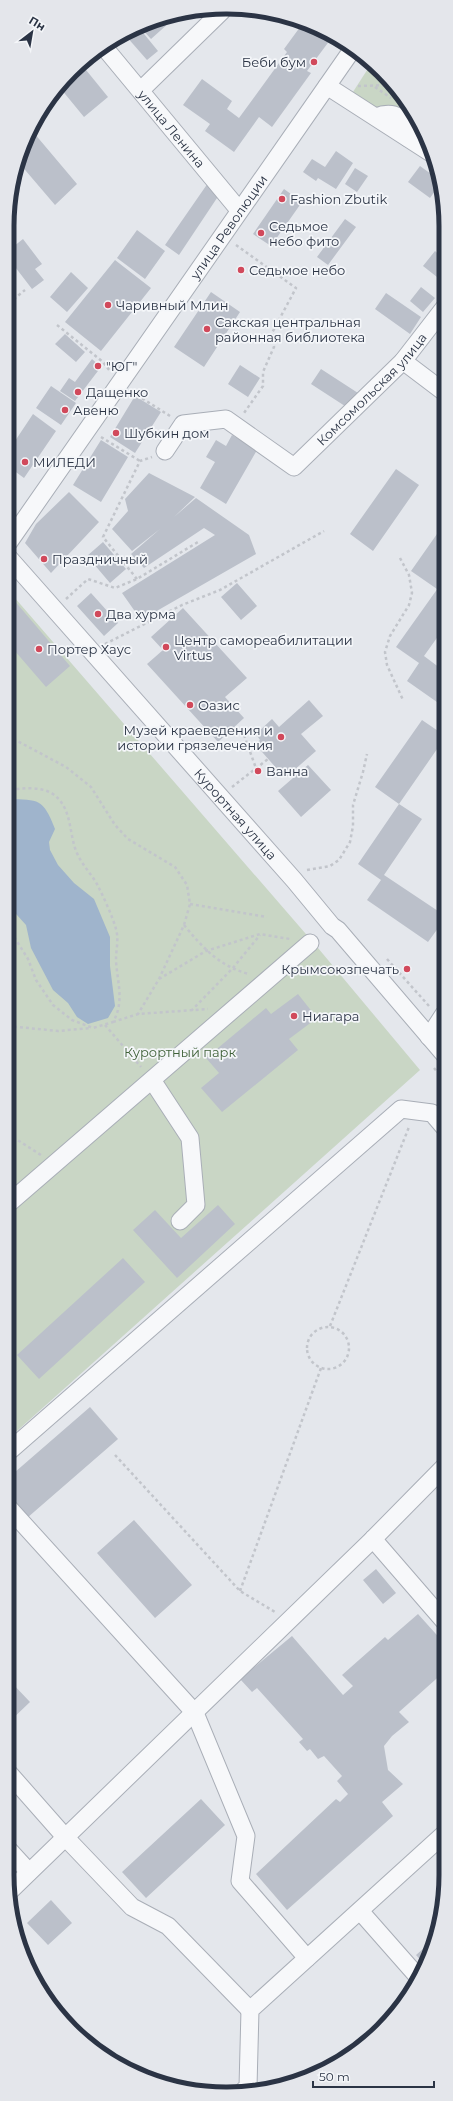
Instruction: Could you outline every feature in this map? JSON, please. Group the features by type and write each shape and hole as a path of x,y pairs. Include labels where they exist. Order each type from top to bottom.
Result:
{"street":[{"path":"141,90 219,14"},
{"name":"улица Ленина","path":"107,51 239,210"},
{"name":"улица Революции","path":"14,534 350,53"},
{"path":"327,86 424,149"},
{"name":"Комсомольская улица","path":"235,426 294,467 403,361 439,314"},
{"path":"403,361 439,388"},
{"path":"165,451 183,424 226,420 235,426"},
{"name":"Курортная улица","path":"14,565 93,651 294,880 321,935 338,930 439,1048"},
{"path":"14,1199 236,1006 321,935"},
{"path":"429,1037 439,1022"},
{"path":"152,1080 190,1138 196,1205 180,1221"},
{"path":"14,1448 401,1109 432,1113 439,1121"},
{"path":"14,1886 66,1838 289,1621 439,1472"},
{"path":"14,1514 194,1713 246,1836 240,1881 307,1958"},
{"path":"373,1539 439,1615"},
{"path":"14,1779 66,1838 132,1907 168,1926 250,2010 248,2086"},
{"path":"250,2010 439,1839"},
{"path":"14,1856 29,1872"},
{"path":"360,1911 415,1973"}],"path":[{"path":"222,235 296,288 272,333 274,347 263,372 263,386 235,426"},
{"path":"14,299 25,290"},
{"path":"88,429 140,462 103,537 137,579"},
{"path":"93,651 182,605 220,590 324,531"},
{"path":"55,609 88,579 115,588 137,579 198,542"},
{"path":"400,558 409,575 412,593 409,605 390,636 385,652 387,665 403,700"},
{"path":"244,735 257,770"},
{"path":"113,1022 121,1002 116,960 116,930 97,884 83,866 75,848 68,817 63,803 52,793 40,788 14,789 14,739 66,767 91,787 114,826 128,838 175,867 187,885 190,904 184,925 159,979 138,1014"},
{"path":"306,870 330,866 339,860 350,842 353,826 353,805 367,754"},
{"path":"221,796 257,770 268,759"},
{"path":"190,904 267,917"},
{"path":"184,925 206,951 232,969 267,980"},
{"path":"190,1011 232,969 260,934"},
{"path":"159,979 206,951 260,934 321,935"},
{"path":"14,936 28,959 36,980 53,1005 72,1020 92,1028"},
{"path":"14,1027 58,1031 92,1028 138,1014 190,1011 236,1006"},
{"path":"105,1025 152,1080"},
{"path":"330,1326 415,1111"},
{"path":"14,1138 55,1163"},
{"path":"330,1326 340,1330 345,1335 349,1350 347,1357 339,1365 328,1369 321,1368 311,1361 307,1354 307,1343 309,1336 316,1330 330,1326"},
{"path":"240,1591 321,1368"},
{"path":"115,1455 240,1591 289,1621"}],"green space":[{"path":"368,68 386,86 403,108 411,120 421,142 351,95"},
{"name":"Курортный парк","path":"14,597 318,948 420,1070 14,1434"}],"water":[{"path":"14,799 33,801 43,806 47,811 55,829 49,842 50,850 58,865 74,883 94,899 110,937 110,966 115,1006 108,1018 88,1024 77,1017 68,1003 53,990 31,948 26,925 14,912"}],"building":[{"path":"171,21 151,39 144,31"},
{"path":"300,27 330,40 307,71 311,73 272,127 259,117 234,152 205,131 210,124 183,105 202,79 232,101 227,109 239,118 287,52 284,49"},
{"path":"142,31 158,51 147,60 128,38"},
{"path":"85,68 108,97 84,117 63,91"},
{"path":"35,134 77,184 55,205 22,167"},
{"path":"336,151 353,163 336,189 318,178 316,181 303,172 312,159 325,167"},
{"path":"420,166 433,175 436,190 430,198 408,182"},
{"path":"355,168 368,176 357,192 345,184"},
{"path":"208,183 219,195 179,255 165,245"},
{"path":"284,189 302,202 271,246 253,234"},
{"path":"345,219 356,227 328,265 317,257"},
{"path":"137,230 165,251 145,279 117,258"},
{"path":"23,239 42,264 35,269 44,280 32,289 14,266 14,246"},
{"path":"435,251 439,255 439,274 437,277 423,266"},
{"name":"Чаривный Млин","path":"115,260 151,288 101,351 65,322"},
{"path":"71,272 88,288 67,312 50,297"},
{"path":"421,287 435,298 423,312 410,301"},
{"name":"Сакская центральная районная библиотека","path":"211,292 240,312 204,367 174,347"},
{"path":"386,293 421,317 410,334 375,309"},
{"path":"65,334 85,352 76,362 55,344"},
{"path":"92,359 101,367 75,401 60,391 69,378 75,382"},
{"path":"240,365 260,378 248,397 228,384"},
{"path":"321,369 358,393 348,408 311,384"},
{"path":"51,386 76,403 61,425 36,408"},
{"path":"135,396 161,412 135,453 110,437"},
{"path":"33,414 56,431 24,478 14,471 14,442"},
{"path":"232,435 257,450 226,504 200,488 215,462 206,457 216,440 226,446"},
{"path":"101,440 128,457 101,502 73,485"},
{"path":"396,469 419,485 373,551 350,534"},
{"path":"149,473 195,497 174,517 196,498 249,535 256,554 141,620 122,593 215,535 204,528 144,568 131,554 160,529 132,551 112,529 128,511 125,499"},
{"path":"69,492 99,522 51,573 25,543 36,524"},
{"path":"439,531 439,586 437,589 411,571"},
{"path":"103,542 126,569 110,583 87,556"},
{"path":"237,583 257,606 241,620 221,597"},
{"path":"438,588 439,635 424,656 439,667 439,703 407,681 419,663 396,647"},
{"name":"Два хурма","path":"91,593 118,623 104,636 77,606"},
{"path":"14,600 70,666 46,687 14,650"},
{"path":"183,608 247,678 225,697 244,718 218,742 147,664 163,650 151,637"},
{"name":"Музей краеведения и истории грязелечения","path":"309,700 323,716 301,734 316,751 285,778 255,744 260,740 256,734 272,719 279,727"},
{"path":"422,720 439,732 439,746 399,804 375,787"},
{"path":"308,765 331,790 301,817 278,791"},
{"path":"399,804 422,819 384,875 439,912 439,927 428,942 367,900 381,880 358,864"},
{"path":"298,994 317,1018 289,1039 298,1050 222,1112 201,1088 219,1073 206,1058 266,1008 271,1014"},
{"path":"218,1205 235,1224 177,1278 133,1230 155,1210 181,1238"},
{"path":"123,1258 145,1282 39,1379 17,1355"},
{"path":"90,1407 118,1439 27,1518 14,1504 14,1473"},
{"path":"134,1520 192,1585 155,1618 97,1553"},
{"path":"376,1569 396,1593 383,1604 363,1580"},
{"path":"418,1614 439,1637 439,1676 399,1712 409,1722 392,1736 384,1746 388,1770 403,1784 382,1802 393,1816 287,1910 256,1874 336,1799 340,1802 348,1794 337,1781 342,1776 324,1756 318,1759 310,1749 307,1751 299,1742 303,1739 257,1688 252,1692 240,1679 292,1636 343,1695 353,1686 342,1675 385,1637 388,1640"},
{"path":"14,1685 30,1702 14,1717"},
{"path":"201,1799 225,1825 146,1898 122,1872"},
{"path":"51,1900 72,1923 48,1945 27,1923"},
{"path":"427,1945 421,1960 416,1955"}],"place":[{"name":"Беби бум","path":"314,62"},
{"name":"Fashion Zbutik","path":"282,199"},
{"name":"Седьмое небо фито","path":"261,233"},
{"name":"Седьмое небо","path":"241,270"},
{"name":"Чаривный Млин","path":"108,305"},
{"name":"Сакская центральная районная библиотека","path":"207,329"},
{"name":"\"ЮГ\"","path":"98,366"},
{"name":"Дащенко","path":"78,392"},
{"name":"Авеню","path":"65,410"},
{"name":"Шубкин дом","path":"116,433"},
{"name":"МИЛЕДИ","path":"25,462"},
{"name":"Праздничный","path":"44,559"},
{"name":"Два хурма","path":"98,614"},
{"name":"Центр самореабилитации Virtus","path":"166,647"},
{"name":"Портер Хаус","path":"39,649"},
{"name":"Оазис","path":"190,705"},
{"name":"Музей краеведения и истории грязелечения","path":"281,737"},
{"name":"Ванна","path":"258,771"},
{"name":"Крымсоюзпечать","path":"407,969"},
{"name":"Ниагара","path":"294,1016"}]}
